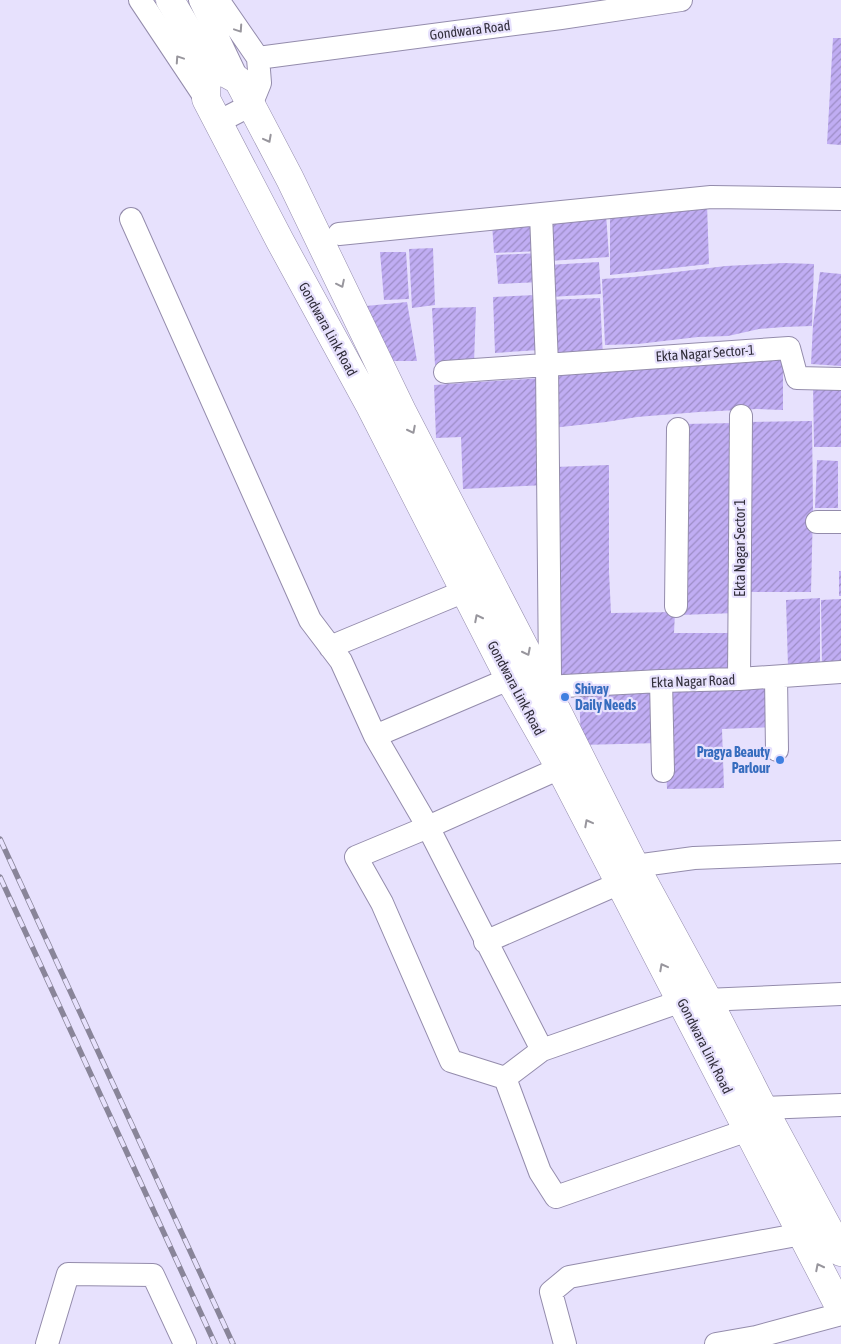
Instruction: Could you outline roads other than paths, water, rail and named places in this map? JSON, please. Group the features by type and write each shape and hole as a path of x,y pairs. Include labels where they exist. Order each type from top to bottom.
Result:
{"street":[{"path":"140,0 212,110 251,105"},
{"path":"200,0 238,80 290,179 403,413 547,681 628,875 695,1002 764,1108 841,1252"},
{"path":"218,0 258,58 260,83 251,105"},
{"name":"Gondwara Road","path":"258,58 560,9 681,0"},
{"path":"172,3 207,63 238,80"},
{"name":"Gondwara Link Road","path":"207,63 212,110 280,241 369,404 510,680 560,768 628,875"},
{"path":"339,234 711,197 841,199"},
{"path":"541,214 547,365 547,681"},
{"path":"131,219 310,620 340,661 375,736 428,827 485,942 542,1050"},
{"name":"Ekta Nagar Sector-1","path":"444,372 789,348 797,378 841,379"},
{"name":"Ekta Nagar Sector 1","path":"739,679 741,416"},
{"path":"676,606 678,429"},
{"path":"817,522 841,522"},
{"path":"330,647 465,591"},
{"name":"Ekta Nagar Road","path":"547,681 739,679 841,672"},
{"path":"776,677 777,750"},
{"path":"375,736 510,680"},
{"path":"661,681 663,771"},
{"path":"505,1078 451,1061 382,903 356,857 560,768"},
{"path":"485,942 628,875 694,858 841,852"},
{"path":"505,1078 542,1050 676,1003 841,994"},
{"name":"Gondwara Link Road","path":"695,1002 748,1130 841,1310"},
{"path":"505,1078 540,1172 556,1197 748,1130"},
{"path":"764,1108 841,1105"},
{"path":"565,1344 551,1292 569,1277 802,1234"},
{"path":"47,1344 68,1274 153,1275 185,1344"},
{"path":"716,1344 756,1337 841,1314"}],"railway":[{"path":"0,839 233,1344"},
{"path":"0,877 215,1344"}],"place":[{"name":"Shivay Daily Needs","path":"565,697"},
{"name":"Pragya Beauty Parlour","path":"780,760"}]}
